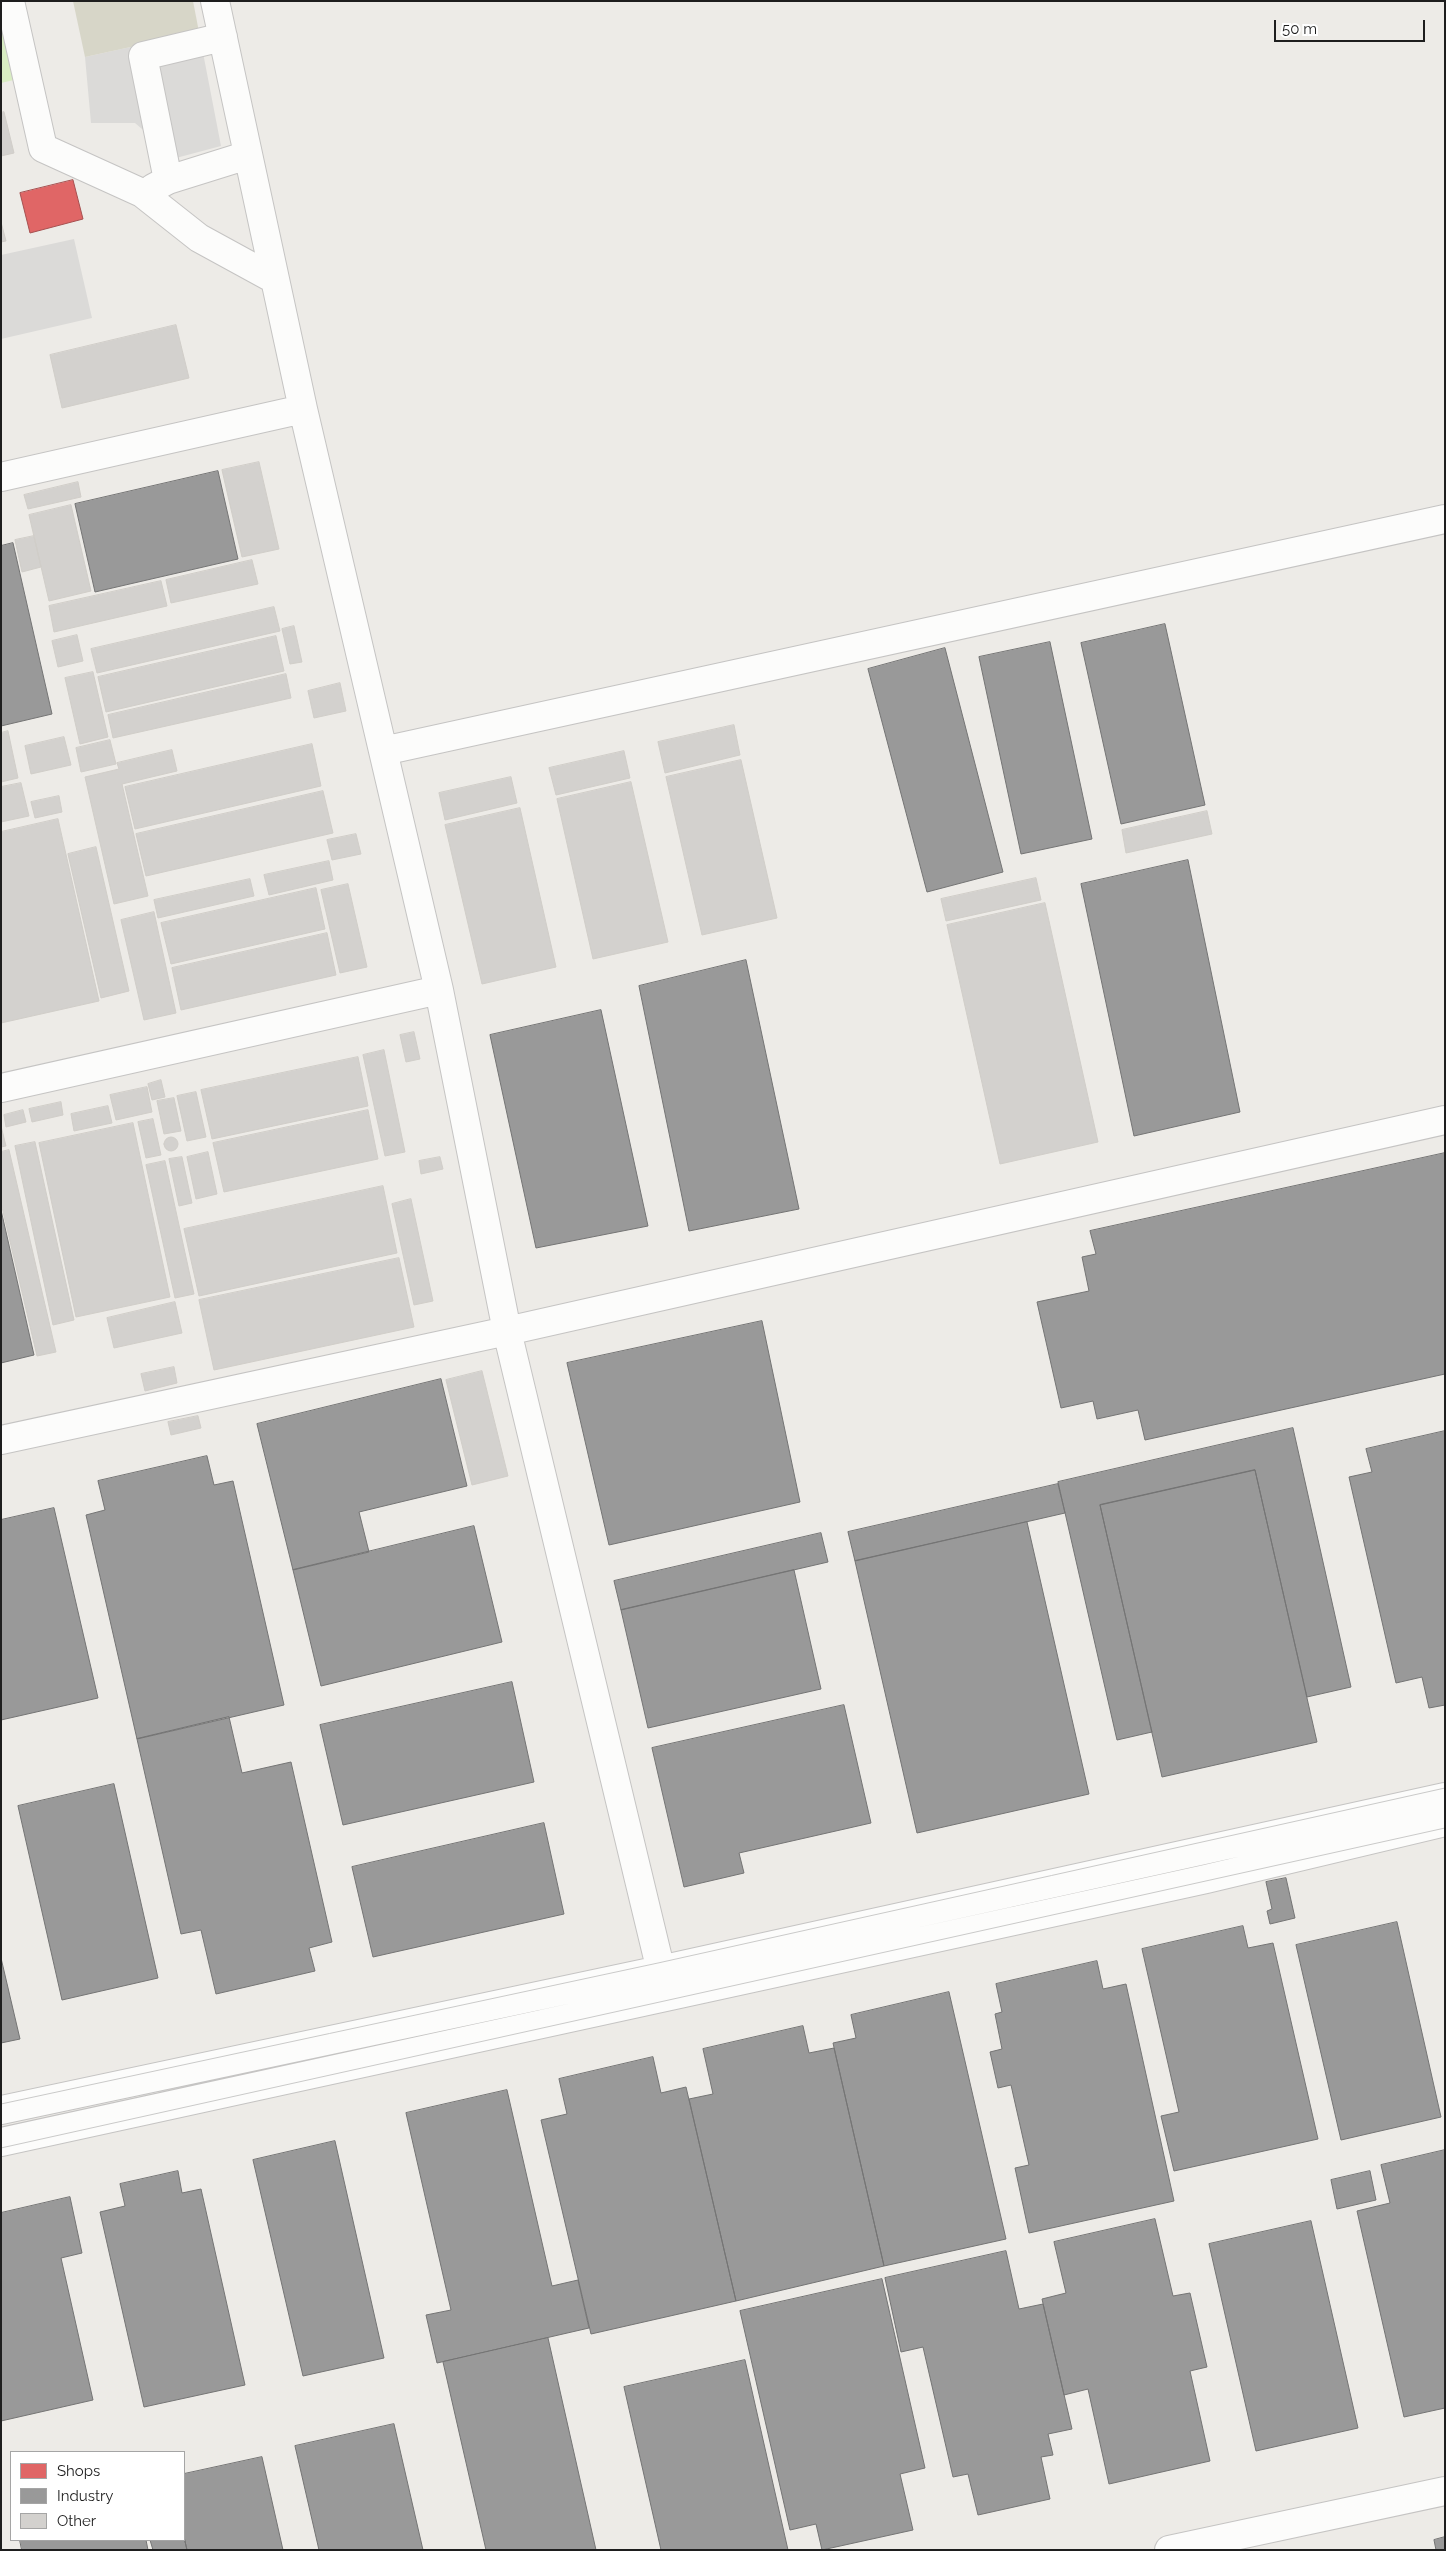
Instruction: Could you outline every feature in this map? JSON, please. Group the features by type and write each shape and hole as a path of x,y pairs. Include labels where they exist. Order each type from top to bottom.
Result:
{"street":[{"path":"10,1 43,148 142,193 199,238 274,279"},
{"path":"215,1 303,409 439,990 507,1331 663,1983"},
{"path":"168,180 143,56 223,37"},
{"path":"142,193 168,180 248,155"},
{"path":"1,477 303,409"},
{"path":"383,751 1445,519"},
{"path":"1,1088 439,990"},
{"path":"1,1440 507,1331 1445,1120"},
{"path":"1,2142 1445,1797"},
{"path":"1,2110 1206,1879 1445,1822"},
{"path":"1168,2550 1445,2491"}],"shaded area":[{"path":"73,1 193,1 199,32 85,57"},
{"path":"199,32 221,146 176,158 135,123 91,123 85,57"},
{"path":"74,239 92,318 1,339 1,255"}],"green space":[{"path":"1,6 18,79 1,83"}],"building: Shops":[{"path":"73,180 83,219 30,233 20,193"}],"building: Industry":[{"path":"218,471 238,559 95,592 75,504"},
{"path":"13,543 52,714 1,726 1,546"},
{"path":"1165,624 1205,805 1121,824 1081,643"},
{"path":"1050,642 1092,839 1021,854 979,657"},
{"path":"945,648 1003,872 927,892 868,669"},
{"path":"1188,860 1240,1112 1134,1136 1081,884"},
{"path":"746,960 799,1209 689,1231 639,986"},
{"path":"601,1010 648,1226 536,1248 490,1035"},
{"path":"1445,1153 1445,1374 1145,1440 1138,1410 1097,1419 1093,1401 1061,1408 1037,1302 1089,1291 1082,1257 1096,1254 1090,1231"},
{"path":"1,1210 34,1355 1,1363"},
{"path":"762,1321 800,1502 609,1545 567,1363"},
{"path":"441,1379 467,1486 359,1512 369,1552 293,1570 257,1424"},
{"path":"1293,1428 1351,1687 1307,1697 1255,1470 1100,1505 1152,1732 1117,1740 1058,1482"},
{"path":"1445,1431 1445,1705 1429,1708 1422,1677 1396,1683 1349,1477 1372,1472 1366,1449"},
{"path":"207,1456 214,1485 233,1481 284,1705 137,1739 86,1515 105,1510 98,1481"},
{"path":"1255,1470 1317,1742 1162,1777 1100,1505"},
{"path":"1058,1484 1065,1513 855,1561 848,1532"},
{"path":"54,1508 98,1698 1,1720 1,1520"},
{"path":"1027,1522 1089,1794 917,1833 855,1561"},
{"path":"474,1526 502,1642 321,1686 293,1570"},
{"path":"821,1533 828,1562 621,1610 614,1581"},
{"path":"794,1570 821,1689 648,1728 621,1610"},
{"path":"512,1682 534,1782 343,1825 320,1725"},
{"path":"844,1705 871,1823 739,1853 744,1873 684,1887 652,1748"},
{"path":"229,1717 242,1773 291,1762 332,1942 309,1948 315,1971 216,1994 201,1930 181,1934 137,1739"},
{"path":"114,1784 158,1978 62,2000 18,1806"},
{"path":"544,1823 564,1914 373,1957 352,1867"},
{"path":"1286,1878 1295,1918 1270,1924 1267,1911 1272,1909 1266,1882"},
{"path":"1397,1922 1441,2117 1341,2140 1296,1945"},
{"path":"1243,1926 1248,1948 1273,1943 1318,2139 1174,2171 1161,2116 1179,2112 1142,1949"},
{"path":"1,1958 20,2039 1,2043"},
{"path":"1097,1961 1103,1989 1126,1984 1174,2201 1029,2233 1015,2168 1029,2165 1011,2085 998,2088 990,2052 1002,2049 995,2014 1002,2012 996,1984"},
{"path":"949,1992 1006,2239 884,2266 833,2043 856,2038 851,2015"},
{"path":"803,2026 809,2053 834,2048 884,2266 736,2301 689,2099 713,2094 703,2049"},
{"path":"653,2057 661,2093 686,2087 736,2301 591,2334 541,2120 567,2114 559,2079"},
{"path":"507,2090 552,2286 578,2280 589,2328 437,2363 426,2315 451,2310 406,2113"},
{"path":"335,2141 384,2358 303,2376 253,2160"},
{"path":"1445,2150 1445,2408 1404,2417 1357,2211 1390,2203 1381,2165"},
{"path":"178,2171 182,2193 201,2189 245,2385 144,2407 100,2212 125,2206 120,2184"},
{"path":"1370,2171 1376,2200 1337,2209 1331,2180"},
{"path":"70,2197 82,2253 61,2258 93,2400 1,2421 1,2213"},
{"path":"1155,2219 1173,2296 1190,2293 1207,2367 1190,2371 1210,2461 1109,2484 1088,2389 1064,2395 1042,2299 1066,2293 1054,2242"},
{"path":"1311,2221 1358,2428 1256,2451 1209,2244"},
{"path":"1006,2251 1019,2309 1043,2304 1072,2429 1048,2434 1053,2455 1041,2457 1050,2499 978,2515 968,2474 953,2477 923,2347 901,2352 885,2278"},
{"path":"882,2279 925,2468 900,2474 913,2530 822,2550 816,2524 790,2530 740,2311"},
{"path":"548,2338 596,2550 486,2550 443,2362"},
{"path":"745,2360 788,2550 661,2550 624,2387"},
{"path":"394,2424 423,2550 319,2550 295,2446"},
{"path":"262,2457 283,2550 187,2550 185,2541 185,2474"},
{"path":"1445,2537 1445,2550 1436,2550 1434,2540"},
{"path":"20,2541 146,2541 148,2550 22,2550"},
{"path":"150,2541 185,2541 187,2550 153,2550"}],"building: Other":[{"path":"4,112 14,153 1,156 1,113"},
{"path":"1,222 6,241 1,242"},
{"path":"176,325 189,378 62,408 50,355"},
{"path":"259,462 279,549 242,557 222,470"},
{"path":"78,482 81,497 28,509 24,495"},
{"path":"71,505 91,591 49,601 29,515"},
{"path":"34,536 41,567 22,572 15,540"},
{"path":"252,560 258,584 171,603 166,580"},
{"path":"161,581 167,606 54,632 49,606"},
{"path":"274,607 280,631 97,673 91,649"},
{"path":"294,626 302,662 290,664 282,629"},
{"path":"77,635 83,661 58,667 52,641"},
{"path":"276,636 284,671 106,712 98,677"},
{"path":"93,672 108,737 80,744 65,678"},
{"path":"286,674 291,698 113,738 108,715"},
{"path":"340,683 346,711 314,718 308,691"},
{"path":"734,725 740,755 665,773 658,742"},
{"path":"8,731 18,778 1,782 1,733"},
{"path":"64,737 71,765 31,774 25,746"},
{"path":"110,740 116,764 81,772 76,748"},
{"path":"312,744 321,786 135,829 125,787"},
{"path":"172,750 177,771 122,784 148,896 114,904 85,777 119,769 117,763"},
{"path":"624,751 630,778 556,795 549,768"},
{"path":"741,760 777,918 702,935 666,777"},
{"path":"511,777 517,803 445,820 439,793"},
{"path":"631,782 668,942 593,959 557,799"},
{"path":"21,783 29,816 1,822 1,787"},
{"path":"323,791 333,833 146,876 136,834"},
{"path":"59,796 62,812 35,818 31,802"},
{"path":"520,808 556,967 482,984 445,825"},
{"path":"1207,811 1212,834 1126,853 1122,830"},
{"path":"58,819 99,1001 1,1023 1,832"},
{"path":"356,834 361,854 332,860 327,840"},
{"path":"96,847 129,991 101,998 68,854"},
{"path":"329,861 333,880 269,895 264,875"},
{"path":"1036,878 1041,900 946,921 941,899"},
{"path":"250,879 254,896 158,918 154,900"},
{"path":"348,884 367,967 340,973 321,890"},
{"path":"316,888 325,929 171,964 161,923"},
{"path":"1045,903 1098,1142 1000,1164 947,925"},
{"path":"154,912 176,1013 144,1020 121,920"},
{"path":"327,933 336,975 181,1010 172,968"},
{"path":"414,1032 420,1059 406,1062 400,1035"},
{"path":"384,1050 405,1152 385,1156 363,1055"},
{"path":"358,1057 368,1106 212,1139 201,1090"},
{"path":"161,1080 165,1097 152,1100 148,1084"},
{"path":"147,1087 152,1112 116,1120 110,1095"},
{"path":"196,1092 206,1137 187,1141 177,1096"},
{"path":"174,1098 181,1131 164,1134 157,1101"},
{"path":"61,1102 63,1115 32,1122 29,1109"},
{"path":"108,1106 112,1123 74,1131 71,1114"},
{"path":"23,1110 26,1122 6,1127 4,1115"},
{"path":"368,1110 378,1159 224,1192 213,1143"},
{"path":"153,1119 161,1155 146,1158 138,1122"},
{"path":"133,1123 170,1297 76,1317 39,1143"},
{"path":"1,1126 6,1146 1,1147"},
{"path":"171,1137 176,1139 178,1144 176,1149 171,1151 166,1149 164,1144 166,1139"},
{"path":"35,1142 74,1320 53,1325 15,1146"},
{"path":"9,1150 56,1352 37,1356 1,1203 1,1152"},
{"path":"208,1152 217,1194 196,1199 187,1157"},
{"path":"182,1157 192,1203 179,1206 169,1159"},
{"path":"440,1157 443,1169 421,1174 419,1161"},
{"path":"165,1161 194,1294 175,1298 146,1165"},
{"path":"383,1186 397,1253 199,1296 184,1229"},
{"path":"411,1199 433,1301 414,1305 392,1204"},
{"path":"399,1258 414,1327 214,1370 199,1300"},
{"path":"175,1302 182,1333 114,1348 107,1318"},
{"path":"174,1367 177,1383 145,1391 141,1374"},
{"path":"482,1371 508,1476 472,1485 446,1380"},
{"path":"198,1416 201,1428 171,1435 168,1422"}],"tram line":[{"path":"1,2104 658,1963 1445,1788"},
{"path":"1,2148 1445,1828"}]}
